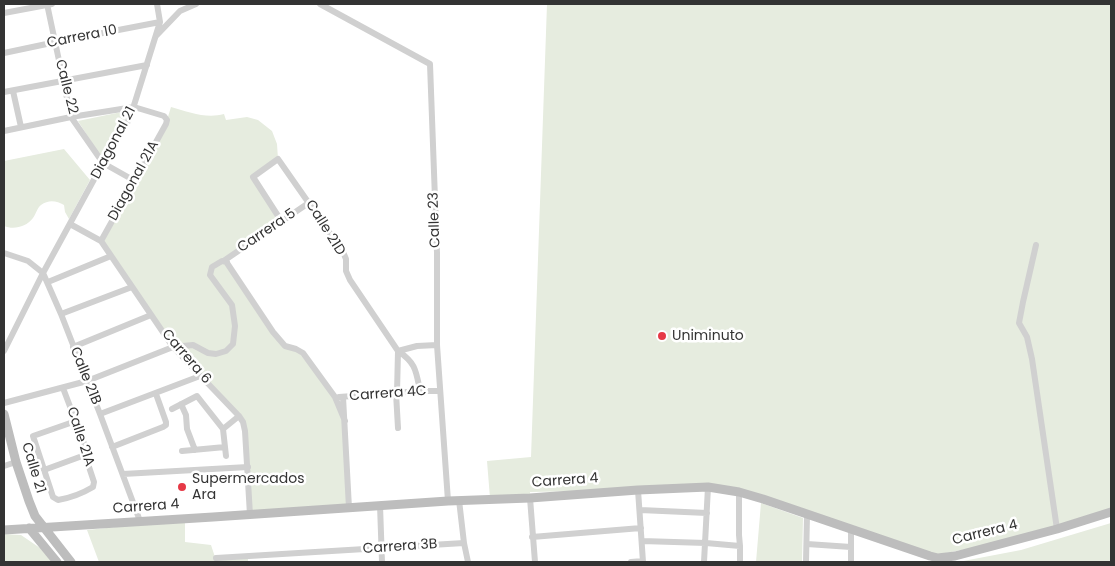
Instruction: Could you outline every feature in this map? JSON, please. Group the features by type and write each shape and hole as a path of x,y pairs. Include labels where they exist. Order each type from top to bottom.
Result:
{"main road":[{"name":"Calle 21","path":"4,414 16,462 35,516 71,562"},
{"name":"Carrera 4","path":"4,530 459,500 530,498 708,487 739,492 938,558 955,556 1111,512"},
{"path":"29,528 56,562"}],"street":[{"path":"4,14 49,4"},
{"name":"Calle 22","path":"49,4 71,117 103,163"},
{"name":"Diagonal 21","path":"4,351 43,273 103,163 130,118 160,22 157,4"},
{"path":"156,37 180,12 196,4"},
{"name":"Calle 23","path":"320,4 430,64 437,253 437,345 448,501"},
{"name":"Carrera 10","path":"4,53 160,22"},
{"path":"4,92 147,65"},
{"path":"13,91 21,127"},
{"path":"4,131 71,117 134,107"},
{"name":"Diagonal 21A","path":"101,241 167,120 164,116 134,107"},
{"name":"Calle 21D","path":"282,222 253,177 278,159 310,202 343,252 346,259 346,271 350,280 398,351 408,358 415,368 420,391"},
{"path":"103,163 134,181"},
{"name":"Carrera 5","path":"173,347 193,345 208,353 216,354 226,351 233,344 235,326 232,305 210,274 212,267 222,261 226,261 310,202"},
{"name":"Carrera 6","path":"70,224 101,241 173,347 243,422 246,431 250,515"},
{"path":"1036,245 1019,323 1027,337 1032,359 1057,528"},
{"name":"Calle 21B","path":"4,253 28,261 43,273 48,282 140,521"},
{"path":"48,282 111,256"},
{"path":"226,261 273,332 286,346 303,353 335,396 345,421"},
{"path":"60,314 132,286"},
{"path":"73,347 151,315"},
{"path":"398,428 396,393 398,351 417,346 437,345"},
{"path":"4,403 87,381 173,347"},
{"path":"100,414 200,376"},
{"name":"Calle 21A","path":"44,470 53,496 58,500 93,487 94,482 85,455 85,446 63,388"},
{"name":"Carrera 4C","path":"335,396 440,391"},
{"path":"112,446 166,425 156,394"},
{"path":"172,409 197,396 223,429 226,456"},
{"path":"343,397 349,508"},
{"path":"181,404 186,415 187,429 195,450"},
{"path":"223,429 239,416"},
{"path":"76,421 32,436 44,470 85,455"},
{"path":"182,451 225,447"},
{"path":"4,466 16,462"},
{"path":"123,474 248,467"},
{"path":"704,562 708,487"},
{"path":"631,562 643,562 638,490"},
{"path":"736,562 739,535 739,492"},
{"path":"530,498 534,562"},
{"path":"459,500 468,562"},
{"path":"380,505 382,562"},
{"path":"640,510 707,513"},
{"path":"806,562 807,515"},
{"path":"532,537 641,528"},
{"path":"850,562 851,530"},
{"name":"Carrera 3B","path":"216,558 249,559 464,542"},
{"path":"642,542 706,543 738,546"},
{"path":"806,544 851,547"},
{"path":"738,546 740,562"}],"shaded area":[{"path":"547,4 1111,4 1111,512 1009,541 930,556 739,492 638,490 530,492 530,496 490,498 487,461 531,457"},
{"path":"171,107 211,116 224,114 226,120 247,117 258,120 272,131 277,144 278,159 253,177 282,222 225,260 285,346 296,349 335,397 345,421 349,508 250,515 243,422 173,347 101,241 167,120"},
{"path":"131,110 103,160 78,121"},
{"path":"64,149 90,180 69,219 64,205 50,201 41,205 33,218 23,226 12,228 4,226 4,161"},
{"path":"761,503 803,518 802,562 756,562"},
{"path":"166,522 185,522 185,542 211,545 216,560 248,558 248,562 99,562 87,530"},
{"path":"1111,523 1111,562 958,562 1021,550"},
{"path":"4,534 21,535 40,548 52,562 4,562"}],"place":[{"name":"Uniminuto","path":"662,336"},
{"name":"Supermercados Ara","path":"182,487"}]}
